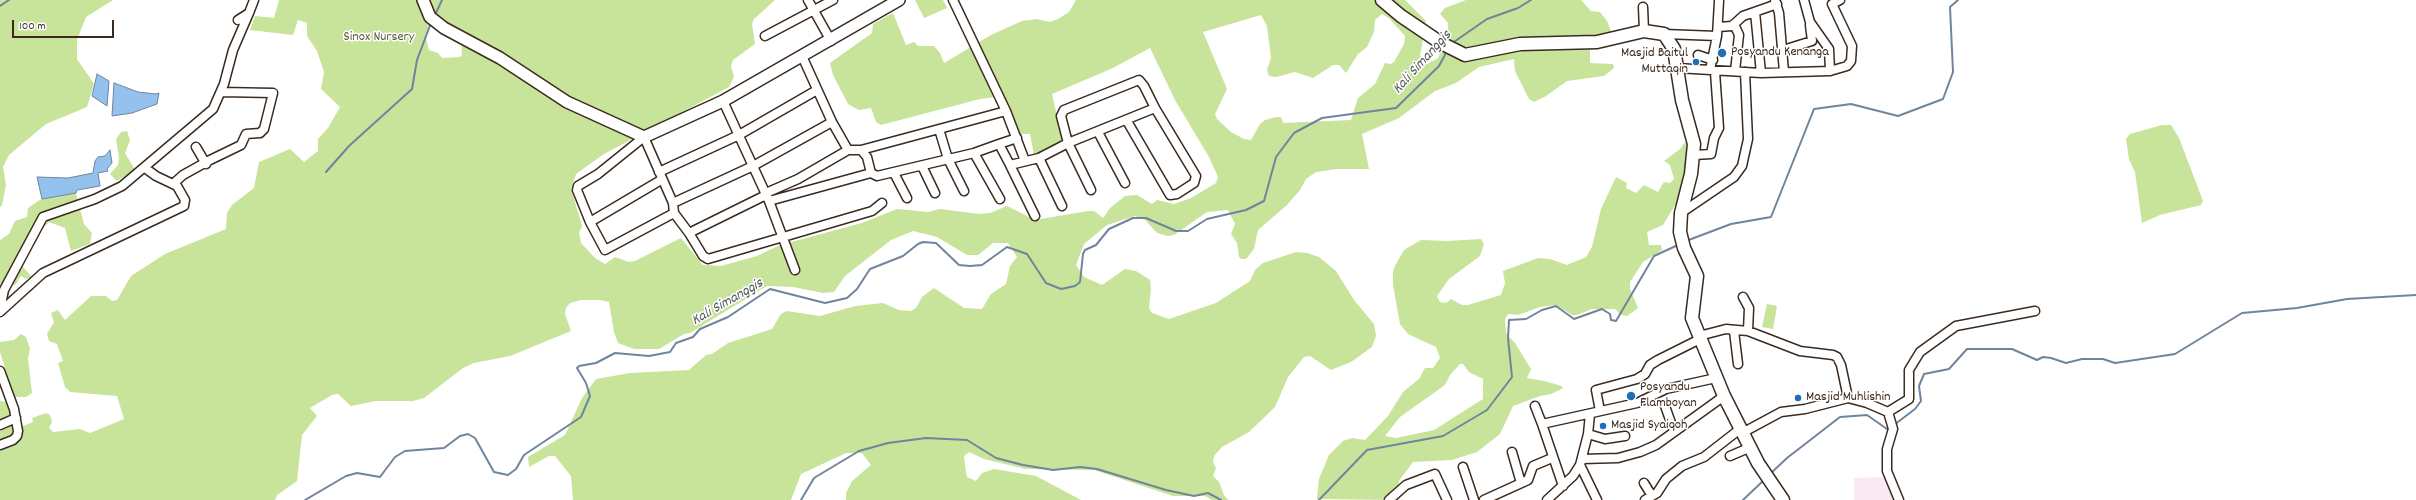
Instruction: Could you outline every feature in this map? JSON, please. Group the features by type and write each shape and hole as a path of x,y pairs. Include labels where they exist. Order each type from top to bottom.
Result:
{"main road":[{"path":"1382,0 1401,16 1458,53 1471,54 1520,44 1597,42 1644,31 1664,34 1674,49 1682,100 1692,133 1694,155 1691,174 1681,213 1680,232 1684,248 1697,276 1692,313 1716,378 1741,431 1751,447 1758,463 1770,478 1783,500"}],"street":[{"path":"0,309 4,290 43,217 110,192 145,168 214,109 222,92 229,62 254,0"},
{"path":"423,0 430,17 444,28 500,58 567,102 644,138 673,203 674,213 690,233 703,256 708,259 782,236 872,211 882,203"},
{"path":"808,0 831,41"},
{"path":"765,36 833,0"},
{"path":"674,213 605,250 577,193 578,186 598,174 644,138 723,101 831,41 899,0"},
{"path":"953,0 1006,111 1025,161"},
{"path":"1783,50 1812,41 1810,22 1804,0"},
{"path":"1677,68 1761,73 1830,71 1850,64 1852,46 1832,4 1840,0"},
{"path":"1694,155 1711,154 1714,138 1719,128 1713,60 1720,1"},
{"path":"1718,27 1732,26 1743,16 1776,2 1783,50 1784,72"},
{"path":"1643,7 1644,31"},
{"path":"238,20 249,12"},
{"path":"1755,12 1761,73"},
{"path":"1810,22 1829,49 1830,71"},
{"path":"1734,24 1739,35 1735,71"},
{"path":"1664,34 1717,36"},
{"path":"1698,55 1713,60"},
{"path":"802,56 832,122 848,150"},
{"path":"1681,213 1734,177 1742,166 1748,139 1745,72"},
{"path":"1091,190 1068,143 1062,116 1064,110 1112,89 1139,80 1144,86 1155,108 1196,176 1194,183 1177,194 1170,195 1127,121"},
{"path":"590,222 660,176 739,135 817,90"},
{"path":"173,184 183,176 206,164 210,160 241,145 246,134 260,133 267,120 273,93 222,92"},
{"path":"723,101 767,197 795,270"},
{"path":"1010,165 1039,158 1068,143 1127,121 1155,108"},
{"path":"690,233 767,197 848,150 861,150 1006,111"},
{"path":"673,203 753,166 832,122"},
{"path":"938,129 948,159 964,191"},
{"path":"1098,132 1125,183"},
{"path":"861,150 867,157 871,172 877,176 974,153 1017,138"},
{"path":"999,144 1035,216"},
{"path":"196,147 206,164"},
{"path":"974,153 1000,199"},
{"path":"1039,158 1062,206"},
{"path":"922,166 935,193"},
{"path":"0,312 44,273 184,206 185,200 183,194 173,184 156,176 145,168"},
{"path":"767,197 871,172"},
{"path":"894,173 907,198"},
{"path":"1743,298 1749,308 1748,331"},
{"path":"1888,412 1908,399 1909,370 1920,352 1956,326 2035,311"},
{"path":"1600,411 1596,390 1637,379 1645,374 1650,365 1658,360 1700,337 1726,329 1734,331 1748,331 1800,351 1837,357 1848,398"},
{"path":"1734,331 1738,364"},
{"path":"0,371 16,418 17,436 0,445"},
{"path":"1542,424 1637,403 1666,388 1716,378"},
{"path":"1581,462 1627,457 1656,445 1724,396"},
{"path":"1644,483 1649,498 1657,492 1666,478 1682,466 1704,457 1741,431 1781,412 1805,409 1848,398 1888,412"},
{"path":"1534,406 1542,424 1552,458 1563,486"},
{"path":"1665,406 1674,431"},
{"path":"1888,412 1892,425 1887,449 1887,472 1899,500"},
{"path":"1547,500 1563,486 1581,462 1588,434 1590,414"},
{"path":"0,425 16,418"},
{"path":"1588,434 1605,439 1625,436"},
{"path":"1730,456 1751,447"},
{"path":"1512,452 1521,483"},
{"path":"1484,500 1521,483 1530,477 1534,466 1552,458"},
{"path":"1581,462 1597,500"},
{"path":"1463,467 1474,500"},
{"path":"1389,500 1406,485 1435,474 1447,500"}],"shaded area":[{"path":"1888,477 1898,500 1854,500 1854,478"}],"green space":[{"path":"0,0 113,0 86,17 77,40 77,59 94,84 87,107 46,124 9,155 3,167 6,185 2,205 0,207"},
{"name":"Sinox Nursery","path":"279,0 775,0 754,19 752,24 755,44 733,60 731,66 734,77 729,87 604,154 576,174 571,189 582,227 579,232 581,243 595,258 605,264 615,257 629,262 635,261 681,238 703,265 721,266 757,256 780,245 862,223 897,209 928,212 940,209 979,214 990,213 1007,206 1035,220 1088,211 1094,211 1103,218 1110,208 1125,196 1137,195 1152,204 1157,200 1174,204 1191,198 1216,183 1218,177 1209,157 1175,100 1150,48 1113,68 1052,94 1062,138 1061,141 1034,155 1030,134 1019,134 1001,96 980,99 881,125 876,122 871,108 859,110 848,104 833,75 830,63 872,33 873,24 893,13 906,45 914,42 918,46 934,46 940,53 944,63 991,35 1022,21 1037,19 1050,22 1058,19 1069,12 1076,0 1405,0 1426,21 1420,56 1427,64 1438,58 1448,32 1448,23 1440,14 1445,8 1466,0 1581,0 1591,11 1600,12 1607,21 1612,34 1610,46 1590,50 1590,63 1613,64 1614,68 1604,76 1567,81 1546,96 1534,102 1529,99 1515,71 1514,59 1479,67 1456,83 1435,91 1399,118 1362,134 1369,169 1337,169 1316,172 1306,179 1300,190 1287,205 1258,230 1254,249 1246,259 1241,259 1239,257 1237,243 1231,234 1235,224 1228,210 1207,212 1174,235 1168,236 1157,233 1145,220 1135,216 1107,225 1084,244 1076,265 1084,277 1102,285 1125,269 1136,271 1150,280 1151,289 1149,308 1152,313 1169,319 1216,303 1250,281 1255,270 1263,263 1296,252 1307,253 1319,257 1336,271 1354,300 1374,324 1376,336 1372,347 1351,362 1331,370 1310,356 1304,357 1288,377 1275,407 1249,432 1222,447 1214,456 1213,462 1216,468 1213,476 1219,482 1224,495 1228,500 1212,500 1205,496 1173,496 1094,470 1026,469 984,459 969,452 964,456 966,473 967,477 976,481 982,473 994,469 1036,476 1081,500 846,500 846,493 852,481 871,465 862,453 846,453 801,474 791,500 573,500 571,476 555,456 549,456 529,467 528,457 565,435 582,398 596,379 630,373 689,370 706,355 712,354 728,343 772,329 781,314 787,311 820,316 855,306 883,303 899,310 911,311 916,308 922,297 934,288 964,308 982,309 991,294 1006,284 1010,266 1017,257 1008,243 993,243 978,255 967,255 937,237 913,231 891,240 845,276 834,292 823,293 793,287 767,286 690,333 684,334 659,349 634,349 618,343 614,332 609,302 600,300 581,300 570,303 566,308 565,314 571,331 510,356 474,363 463,368 424,398 413,401 376,401 351,406 338,394 332,395 310,408 317,416 302,435 297,481 277,495 275,500 0,500 0,401 7,402 21,427 33,422 32,418 46,413 50,415 52,422 49,428 53,432 80,429 90,433 124,419 117,396 70,392 65,387 58,363 63,361 57,344 49,341 47,334 54,322 51,313 58,310 65,320 91,296 106,296 112,301 117,300 131,276 165,254 226,229 227,213 232,205 254,188 259,162 290,149 304,162 318,151 318,139 328,128 340,107 321,89 324,72 317,51 307,36 307,23 298,20 293,35 250,30 255,16 274,18","holes":["1382,14 1390,19 1405,36 1404,44 1394,62 1391,64 1385,63 1375,84 1358,98 1351,120 1283,123 1281,117 1276,117 1265,120 1260,124 1251,140 1244,139 1231,132 1217,119 1215,114 1227,89 1203,32 1261,15 1267,26 1271,58 1267,70 1269,76 1276,77 1295,72 1313,78 1333,65 1339,65 1346,73 1358,54 1367,47 1374,32 1375,20","429,24 461,40 462,55 460,57 442,58 438,53 429,50 426,39"]},
{"path":"915,0 943,0 947,8 924,18"},
{"path":"2162,125 2171,125 2179,138 2203,201 2201,205 2160,215 2142,223 2135,172 2129,159 2126,139 2130,134"},
{"path":"127,131 130,140 125,153 135,170 117,181 110,174 118,165 119,158 116,139 121,132"},
{"path":"1685,142 1688,152 1685,178 1678,200 1663,225 1647,232 1649,245 1661,245 1662,250 1643,262 1630,282 1630,289 1638,308 1627,316 1621,315 1615,309 1592,309 1577,315 1572,315 1556,305 1540,307 1518,315 1508,314 1505,319 1506,333 1515,343 1531,369 1527,378 1562,386 1563,388 1551,394 1540,396 1513,406 1500,434 1477,452 1452,460 1413,462 1399,481 1398,500 1317,499 1319,479 1329,455 1343,441 1352,438 1365,440 1388,416 1403,392 1419,379 1425,368 1433,368 1440,358 1436,347 1408,334 1400,324 1393,285 1393,272 1404,250 1421,240 1447,241 1481,239 1484,244 1480,256 1449,279 1437,296 1440,302 1446,303 1451,299 1462,305 1468,305 1501,295 1505,283 1503,271 1538,258 1550,259 1567,265 1586,257 1592,247 1601,209 1616,177 1627,183 1626,188 1636,193 1644,185 1658,192 1664,182 1670,183 1674,179 1670,165 1664,161 1680,149","holes":["1460,364 1463,364 1469,372 1483,379 1483,399 1434,430 1396,438 1385,436 1400,417 1445,385 1450,375"]},
{"path":"72,192 76,193 84,224 92,233 90,244 71,251 65,228 49,222 40,231 32,248 25,258 23,267 32,277 26,279 21,276 15,285 0,284 0,240 9,234 15,221 27,217 28,208 41,199"},
{"path":"1767,304 1777,306 1773,329 1762,327"},
{"path":"21,334 26,337 30,349 28,358 32,393 26,397 14,397 0,352 0,342 14,340"}],"water":[{"path":"97,74 109,81 107,106 92,96"},
{"path":"114,83 138,92 159,93 157,104 132,113 112,116"},
{"path":"110,150 112,163 107,169 108,171 98,173 100,186 77,190 76,193 42,199 37,177 68,178 93,173 95,161 98,157 105,156"}],"waterway":[{"path":"0,6 9,0"},
{"path":"435,15 442,0"},
{"name":"Kali Simanggis","path":"1451,44 1487,19 1518,8 1531,0"},
{"path":"1686,241 1731,224 1771,217 1814,109 1851,104 1898,116 1943,99 1953,72 1950,7 1958,0"},
{"path":"326,172 349,146 412,89 417,60 431,23"},
{"name":"Kali Simanggis","path":"305,500 346,476 357,473 380,477 395,457 405,451 444,448 460,436 468,434 475,438 494,472 508,475 516,469 524,455 581,417 590,396 586,383 577,368 579,366 596,363 615,353 649,356 670,352 676,343 693,337 700,329 728,317 770,289 825,303 847,298 857,289 870,269 903,256 918,244 923,242 936,243 959,265 970,266 982,265 1007,247 1027,254 1046,283 1061,289 1075,286 1080,282 1083,254 1085,250 1096,245 1109,229 1133,218 1146,218 1176,231 1188,231 1207,219 1246,210 1264,201 1276,157 1294,133 1322,118 1396,108 1439,66 1447,51"},
{"path":"1319,500 1367,450 1443,436 1487,410 1512,377 1508,338 1509,320 1526,319 1542,310 1556,306 1574,319 1602,309 1610,314 1611,320 1616,321 1654,256 1678,245"},
{"path":"1894,425 1915,409 1921,401 1919,386 1924,374 1949,369 1967,349 2012,349 2037,360 2043,357 2066,363 2082,359 2103,359 2115,363 2175,354 2242,313 2297,308 2347,299 2416,295"},
{"path":"1770,474 1787,458 1840,417 1867,415 1887,429 1890,427"},
{"path":"801,500 814,478 859,451 888,443 926,438 967,440 996,458 1023,465 1053,470 1080,467 1097,469 1166,490 1194,496 1208,493 1221,500"},
{"path":"1743,500 1764,480"}],"place":[{"name":"Posyandu Kenanga","path":"1722,53"},
{"name":"Masjid Baitul Muttaqin","path":"1696,62"},
{"name":"Posyandu Flamboyan","path":"1631,396"},
{"name":"Masjid Muhlishin","path":"1798,398"},
{"name":"Masjid Syaiqoh","path":"1603,426"}]}
